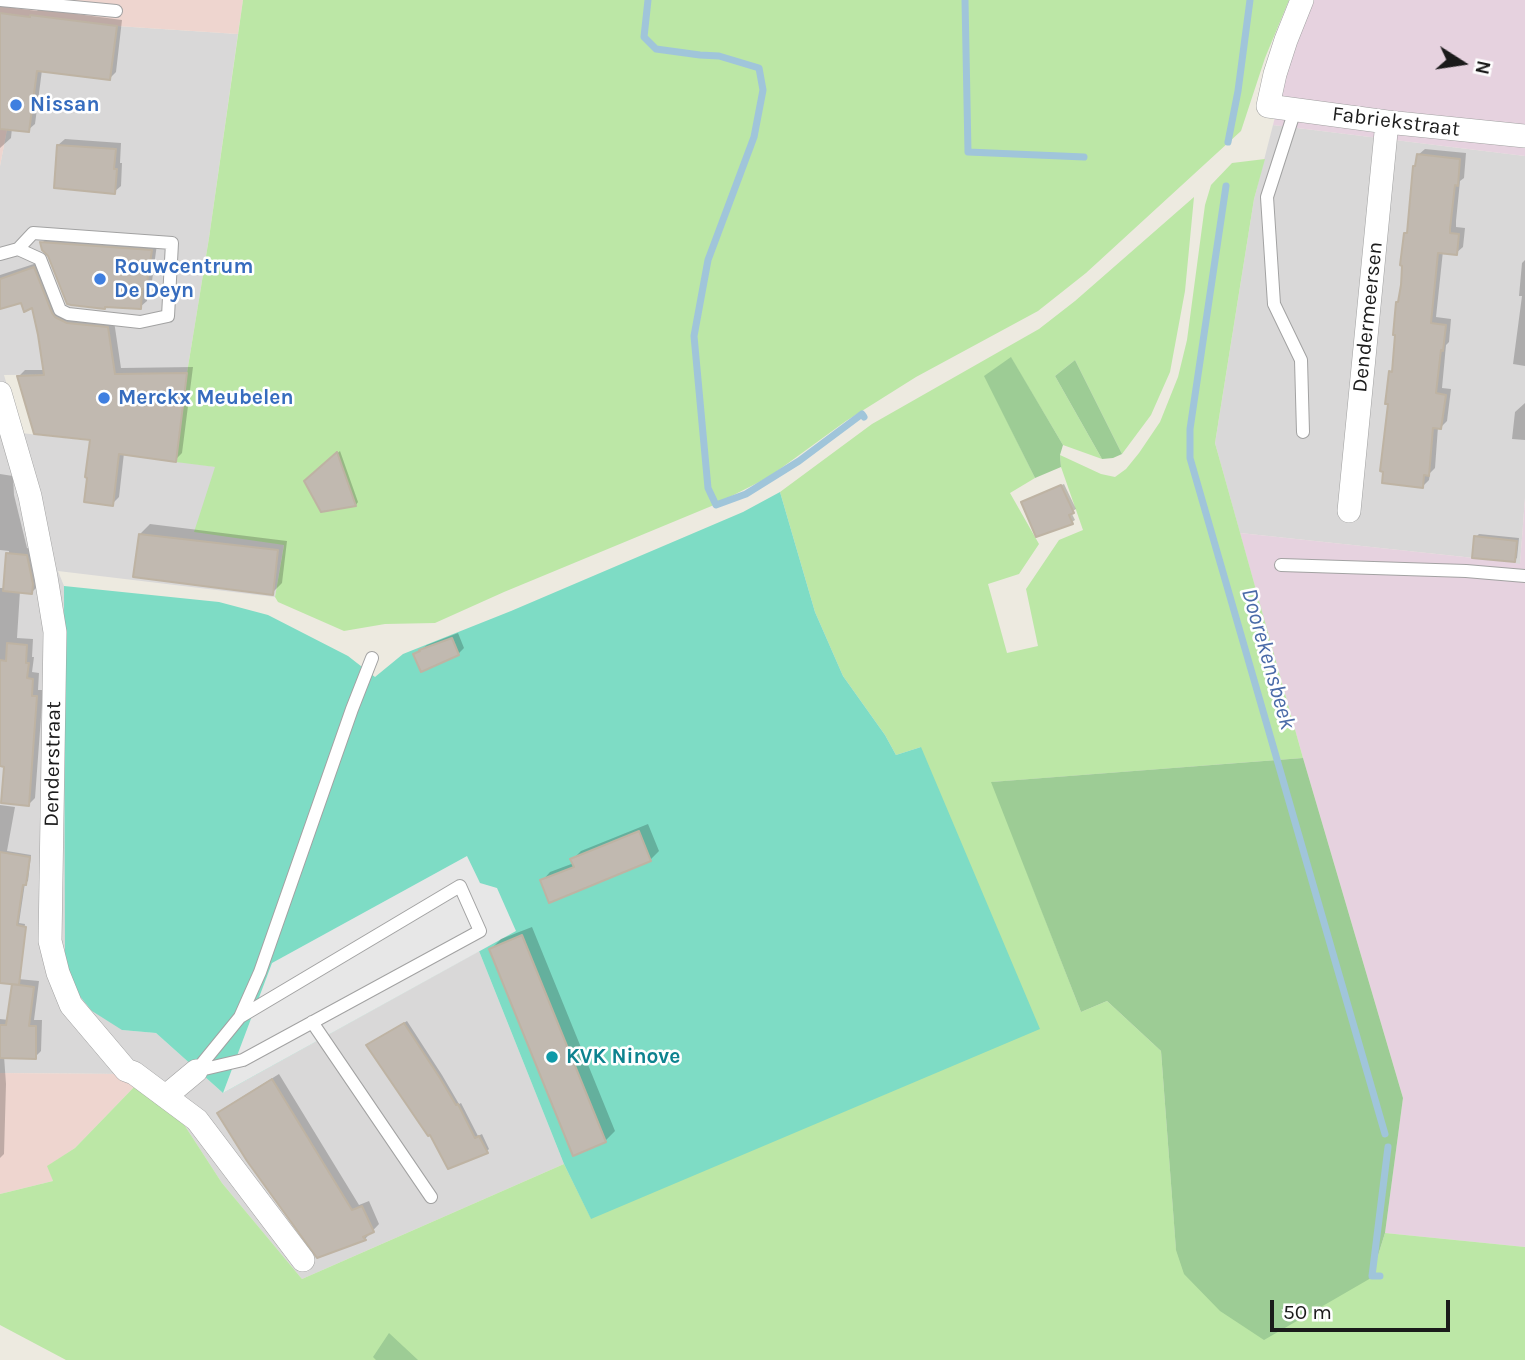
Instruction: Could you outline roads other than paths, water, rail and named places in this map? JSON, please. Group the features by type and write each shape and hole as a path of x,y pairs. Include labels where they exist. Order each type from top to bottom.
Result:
{"street":[{"name":"Fabriekstraat","path":"1302,0 1278,63 1268,106 1525,136"},
{"name":"Dendermeersen","path":"1349,511 1387,122"},
{"name":"Denderstraat","path":"0,393 30,496 55,632 50,941 58,973 71,1005 126,1070 134,1073 197,1121 303,1260"},
{"path":"166,1096 196,1071"}],"lane":[{"path":"0,0 116,11"},
{"path":"1295,110 1267,197 1274,304 1301,360 1303,432"},
{"path":"0,254 19,249 33,233 172,243 168,316 140,322 68,314 60,310 40,258 19,249"},
{"path":"1281,565 1466,571 1525,576"},
{"path":"196,1071 240,1017 260,972 372,658"},
{"path":"196,1071 243,1060 481,930 460,886 240,1017"},
{"path":"312,1022 431,1197"}],"waterway":[{"path":"648,0 644,37 656,49 719,56 759,68 763,90 754,137 708,260 694,336 708,488 716,505 746,494 799,461 862,414 864,417"},
{"path":"965,0 968,152 1084,157"},
{"name":"Doorekensbeek","path":"1228,142 1250,0"},
{"name":"Doorekensbeek","path":"1226,186 1190,429 1190,458 1385,1134"},
{"name":"Doorekensbeek","path":"1380,1276 1372,1276 1388,1147"}],"place":[{"name":"Nissan","path":"16,105"},
{"name":"Rouwcentrum De Deyn","path":"100,279"},
{"name":"Merckx Meubelen","path":"104,398"},
{"name":"KVK Ninove","path":"552,1057"}]}
